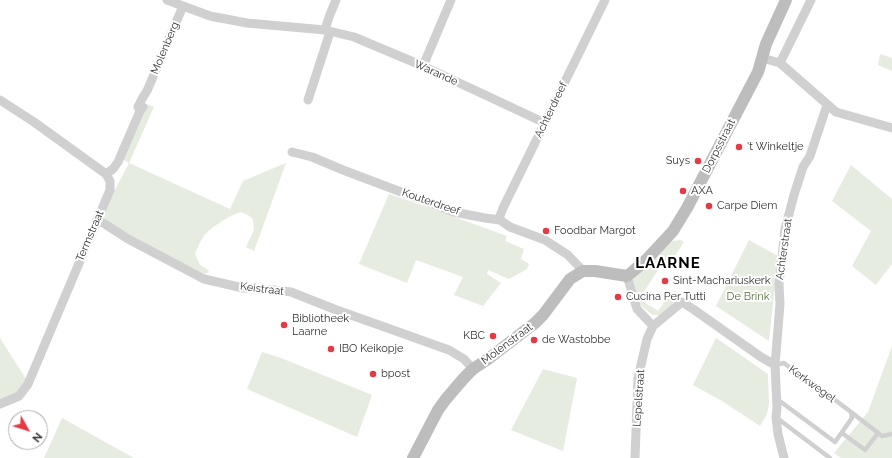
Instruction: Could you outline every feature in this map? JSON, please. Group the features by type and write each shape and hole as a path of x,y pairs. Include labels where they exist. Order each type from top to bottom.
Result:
{"street":[{"name":"Warande","path":"167,0 210,16 247,23 327,31 354,37 423,66 545,123"},
{"path":"308,100 327,31 329,17 336,0"},
{"path":"423,66 451,0"},
{"name":"Achterdreef","path":"500,220 503,208 605,0"},
{"name":"Dorpsstraat","path":"627,276 646,260 673,231 687,208 758,72 766,44 786,0"},
{"path":"780,63 811,0"},
{"name":"Molenberg","path":"106,174 113,169 118,162 140,111 138,107 143,95 147,91 183,6"},
{"path":"762,58 780,63 836,112 892,128"},
{"path":"0,100 34,122 106,174"},
{"name":"Achterstraat","path":"784,458 778,434 776,417 777,399 775,365 780,304 779,285 785,230 803,167 810,156 827,105"},
{"name":"Kouterdreef","path":"292,152 312,157 454,212 500,220 510,227 545,240 568,255 583,271"},
{"name":"Termstraat","path":"0,404 19,396 28,384 110,190 110,181 106,174"},
{"name":"Keistraat","path":"97,220 128,239 204,279 243,288 291,292 449,350 464,358 473,368"},
{"path":"583,271 594,271 627,276 637,309 653,326"},
{"name":"Molenstraat","path":"413,458 438,410 446,398 473,368 488,359 535,323 543,315 570,279 583,271"},
{"name":"Kerkwegel","path":"653,326 682,302 761,357 775,365"},
{"name":"Lepelstraat","path":"635,458 638,378 647,339 653,326"}],"lane":[{"name":"Kerkwegel","path":"775,365 784,363 878,433"},
{"path":"777,399 835,442 852,418 851,412"},
{"path":"776,417 830,458"},
{"path":"842,432 865,450 878,433 882,436 892,434"}],"green space":[{"path":"880,54 892,58 892,71 878,65"},
{"path":"147,104 154,107 129,163 122,159"},
{"path":"129,163 230,209 243,181 286,163 254,251 246,247 254,230 253,219 241,212 231,216 209,231 198,246 195,254 200,265 209,272 205,274 125,235 106,220 104,217 110,199"},
{"path":"851,165 892,199 892,264 876,285 852,266 871,231 832,201"},
{"path":"389,194 507,236 505,241 524,249 521,259 529,264 527,269 509,279 488,270 487,274 501,283 483,306 454,295 463,277 416,260 407,283 359,264"},
{"path":"681,240 684,242 669,265 663,262 640,298 650,307 651,306 658,311 672,291 675,291 681,295 665,312 659,315 653,315 640,304 633,280 668,243"},
{"name":"De Brink","path":"749,240 778,256 769,341 716,306"},
{"path":"0,338 26,379 19,391 0,399"},
{"path":"716,338 768,374 769,404 767,414 760,426 722,401 693,385"},
{"path":"892,346 892,458 841,458 834,453 868,412"},
{"path":"262,352 281,358 372,395 357,437 247,389"},
{"path":"543,369 577,378 563,451 511,430"},
{"path":"62,418 134,458 44,458"}],"place":[{"name":"'t Winkeltje","path":"739,147"},
{"name":"Suys","path":"698,161"},
{"name":"AXA","path":"683,191"},
{"name":"Carpe Diem","path":"709,206"},
{"name":"Foodbar Margot","path":"546,231"},
{"name":"Sint-Machariuskerk","path":"665,281"},
{"name":"Cucina Per Tutti","path":"618,297"},
{"name":"Bibliotheek Laarne","path":"284,325"},
{"name":"KBC","path":"493,336"},
{"name":"de Wastobbe","path":"534,340"},
{"name":"IBO Keikopje","path":"331,349"},
{"name":"bpost","path":"373,374"}],"district":[{"name":"LAARNE","path":"668,263"}]}
